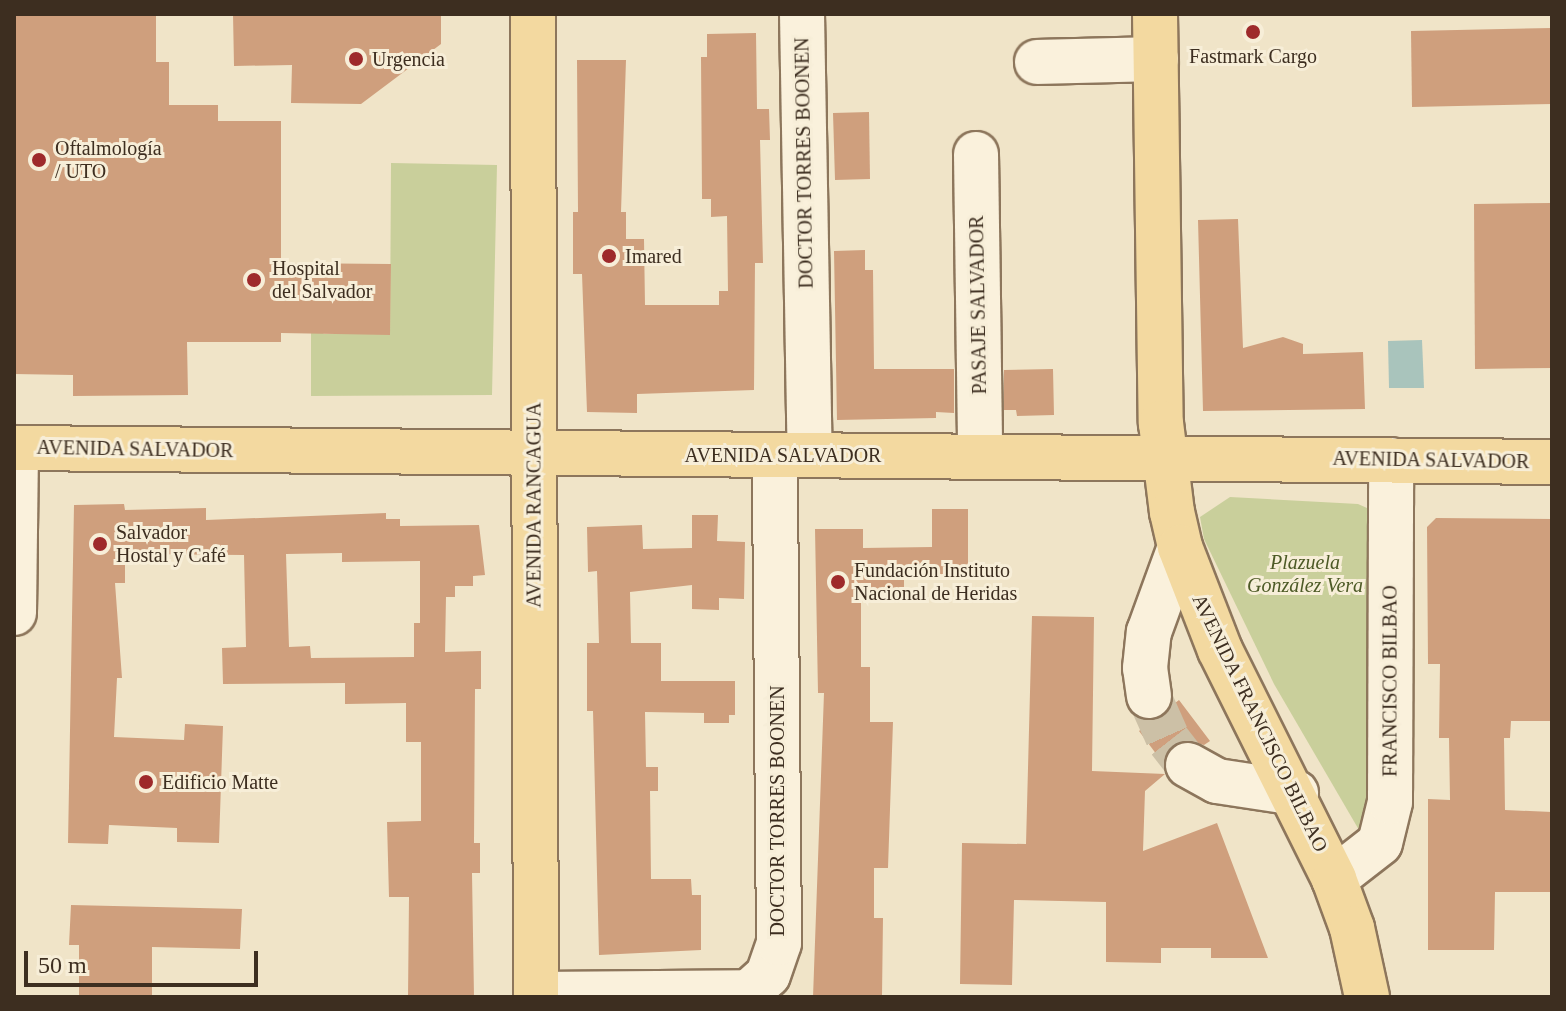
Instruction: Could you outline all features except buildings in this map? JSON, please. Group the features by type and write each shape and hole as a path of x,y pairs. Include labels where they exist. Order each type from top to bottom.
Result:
{"main road":[{"name":"AVENIDA RANCAGUA","path":"533,14 536,995"},
{"name":"AVENIDA FRANCISCO BILBAO","path":"1155,14 1164,458 1180,547 1220,650 1296,793 1334,879 1352,928 1367,997"},
{"name":"AVENIDA SALVADOR","path":"15,448 1552,462"}],"street":[{"name":"DOCTOR TORRES BOONEN","path":"536,995 749,992 768,975 779,943 802,14"},
{"path":"1037,62 1156,59"},
{"name":"PASAJE SALVADOR","path":"976,154 980,456"},
{"path":"14,613 15,448"},
{"name":"FRANCISCO BILBAO","path":"1334,879 1380,843 1387,826 1391,460"},
{"path":"1149,696 1145,668 1149,632 1180,547"},
{"path":"1188,765 1217,781 1296,793"}],"green space":[{"path":"391,163 497,165 492,395 311,396 311,323 324,334 390,334"},
{"name":"Plazuela González Vera","path":"1230,497 1358,504 1367,508 1380,530 1377,817 1366,842 1274,684 1204,539 1200,517"}],"water":[{"path":"1422,340 1424,388 1389,388 1388,341"}],"tunnel":[{"path":"1149,696 1169,741 1188,765"}],"place":[{"name":"Fastmark Cargo","path":"1253,32"},
{"name":"Urgencia","path":"356,59"},
{"name":"Oftalmología / UTO","path":"39,160"},
{"name":"Imared","path":"609,256"},
{"name":"Hospital del Salvador","path":"254,280"},
{"name":"Salvador Hostal y Café","path":"100,544"},
{"name":"Fundación Instituto Nacional de Heridas","path":"838,582"},
{"name":"Edificio Matte","path":"146,782"}]}
